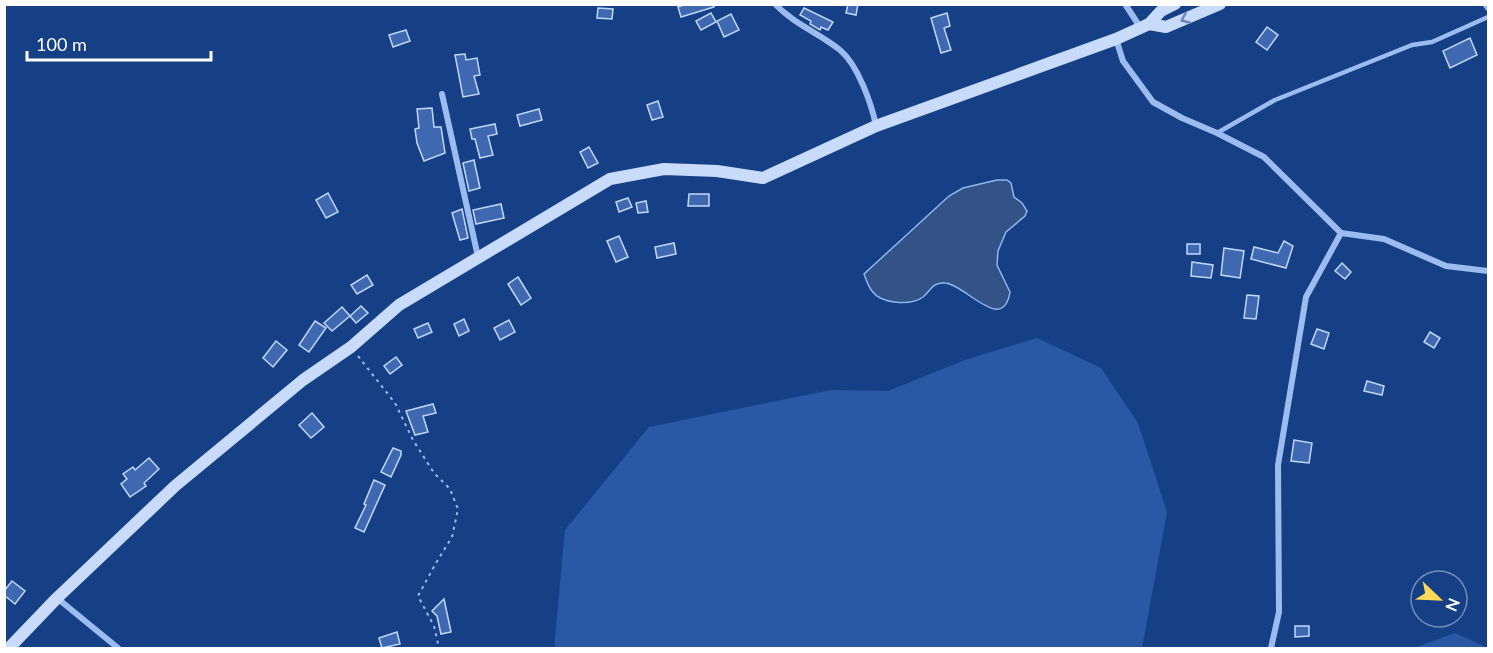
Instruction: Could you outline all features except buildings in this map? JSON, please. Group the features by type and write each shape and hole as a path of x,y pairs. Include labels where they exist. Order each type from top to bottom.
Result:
{"main road":[{"path":"9,648 57,598 175,486 303,380 351,347 399,305 610,179 664,169 717,171 763,178 876,126 1116,39 1145,25 1161,11 1175,4"},
{"path":"1145,25 1166,27 1220,4"}],"street":[{"path":"775,4 786,15 842,51 855,70 868,98 876,126"},
{"path":"1125,4 1145,25"},
{"path":"1485,4 1488,8"},
{"path":"1116,39 1123,61 1153,102 1264,157 1341,233 1384,239 1446,266 1488,271"},
{"path":"442,94 478,257"},
{"path":"1271,648 1279,612 1278,465 1306,297 1341,233"},
{"path":"57,598 118,648"}],"lane":[{"path":"1217,133 1275,100 1412,45 1432,42 1488,16"}],"path":[{"path":"351,347 395,403 413,440 434,473 450,489 458,509 453,537 436,562 418,597 434,626 439,648"}],"shaded area":[{"path":"1007,180 1011,183 1014,197 1027,211 1025,216 1006,232 998,251 997,265 1010,292 1006,304 1000,309 992,308 953,285 945,283 935,285 923,297 911,302 889,301 882,299 872,291 864,274 949,196 963,188"},
{"path":"1037,338 1101,368 1138,423 1167,512 1142,648 554,648 565,530 649,427 831,390 888,391 965,360"},
{"path":"1455,633 1488,648 1414,648"}]}
